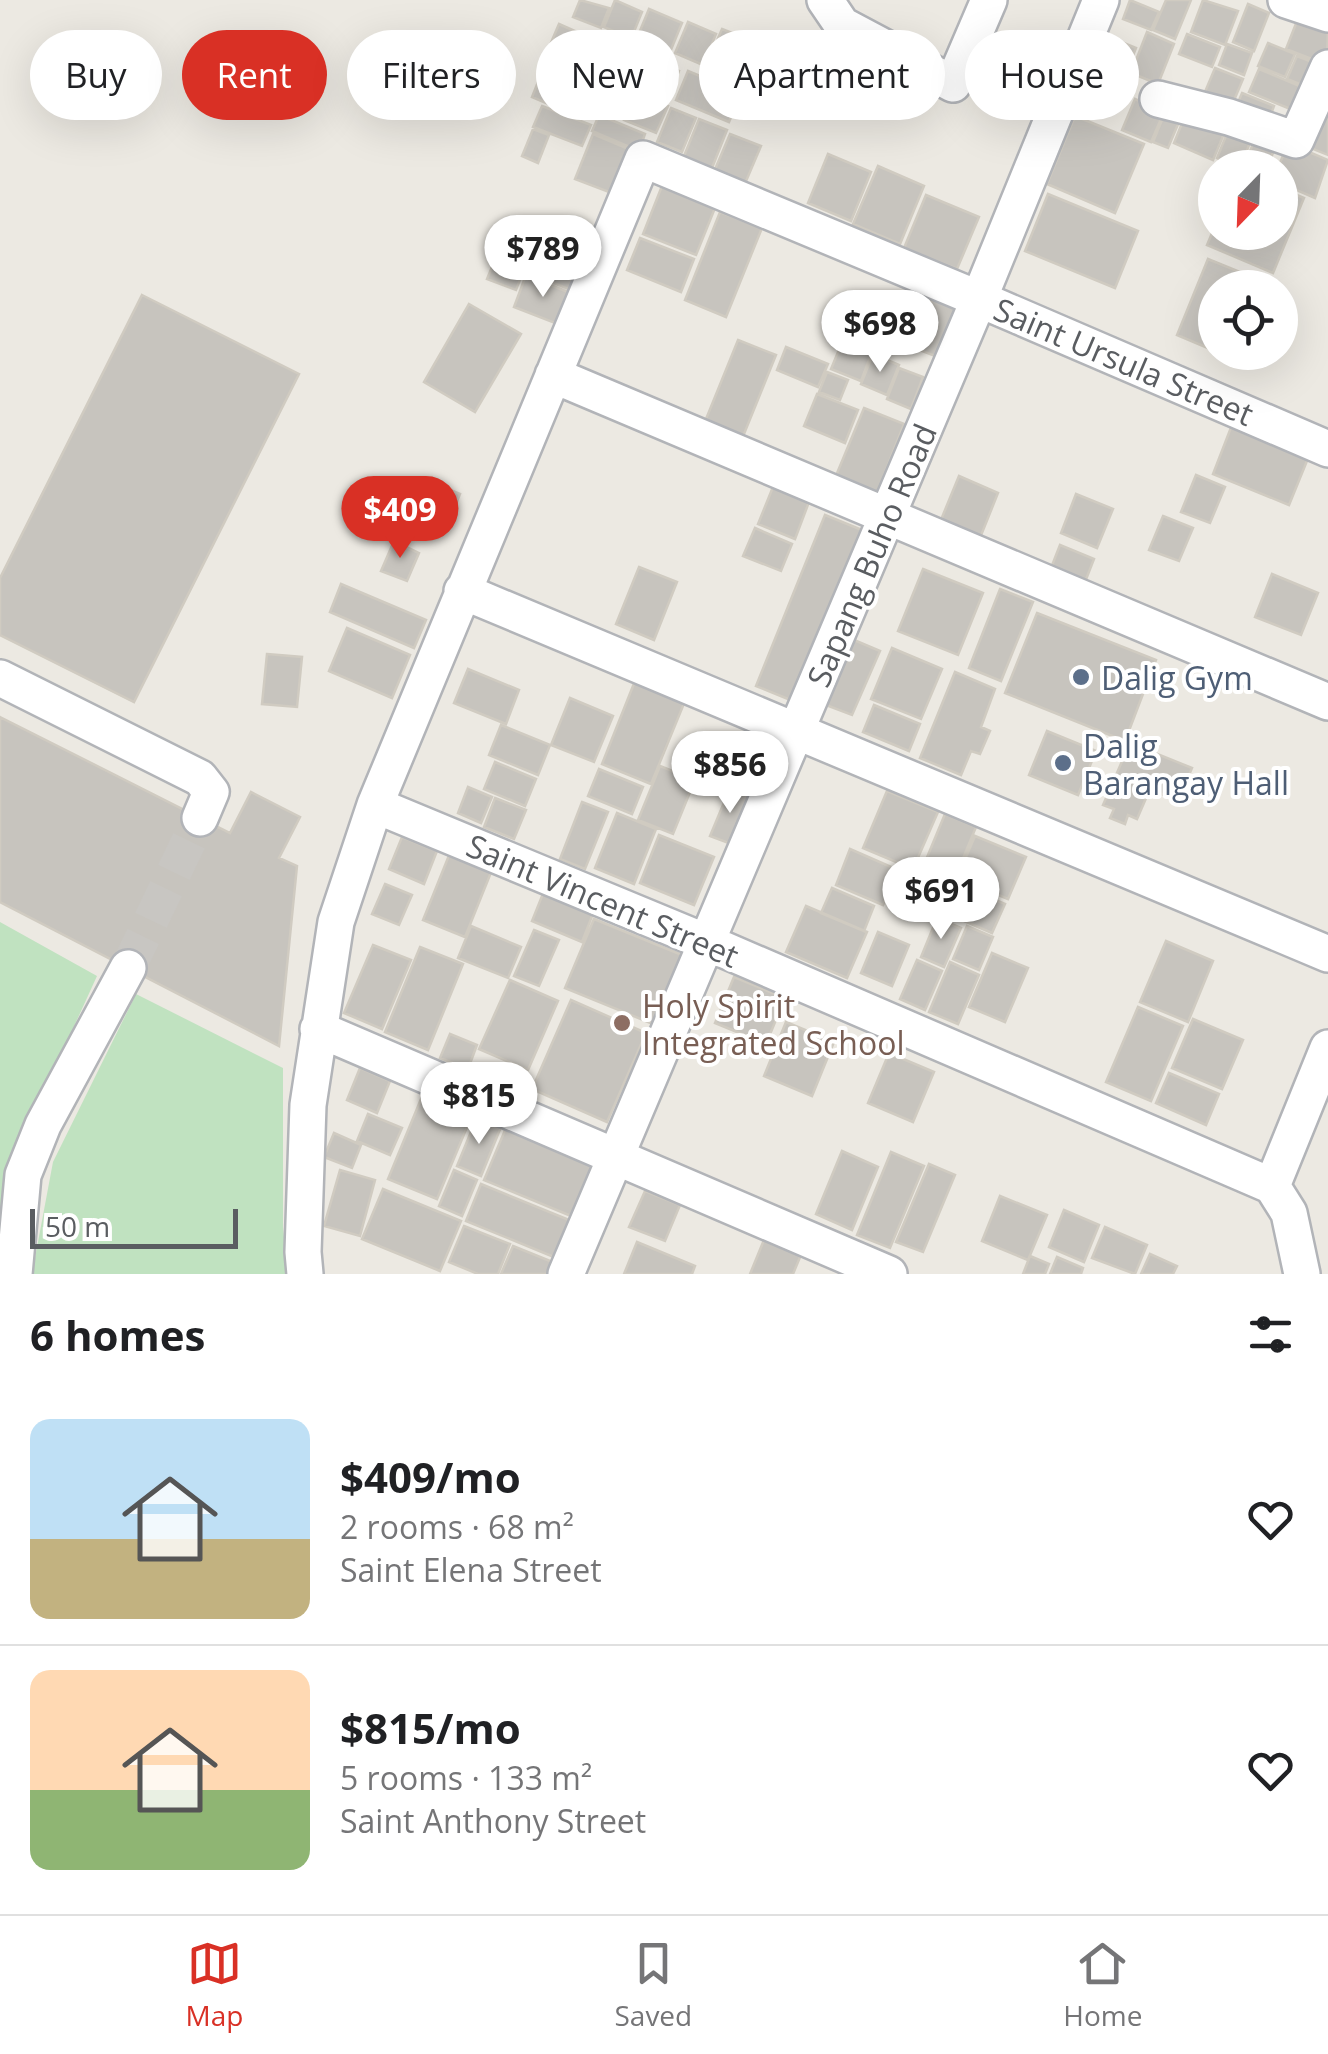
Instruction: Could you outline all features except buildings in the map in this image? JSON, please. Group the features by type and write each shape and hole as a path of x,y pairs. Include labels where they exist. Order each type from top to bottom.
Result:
{"street":[{"path":"826,0 842,25 953,84 989,0"},
{"name":"Sapang Buho Road","path":"566,1274 980,299 1101,0"},
{"path":"1286,0 1328,14"},
{"path":"1158,99 1296,140 1328,68"},
{"name":"Saint Ursula Street","path":"553,375 643,160 1328,449"},
{"path":"305,1274 308,1105 336,922 374,805 553,375 1328,702"},
{"path":"462,591 1328,954"},
{"path":"0,678 200,778 211,792 200,818"},
{"name":"Saint Vincent Street","path":"374,805 706,942 1272,1186"},
{"path":"14,1274 23,1175 43,1125 128,968"},
{"path":"318,1029 889,1274"},
{"path":"1302,1274 1289,1213 1272,1186 1328,1048"}],"green space":[{"path":"0,922 97,976 8,1171 0,1229"},
{"path":"136,994 283,1068 283,1227 288,1274 32,1274 53,1162"}],"tunnel":[{"path":"128,968 200,818"}],"place":[{"name":"Dalig Gym","path":"1081,677"},
{"name":"Dalig Barangay Hall","path":"1063,763"},
{"name":"Holy Spirit Integrated School","path":"622,1023"}]}
